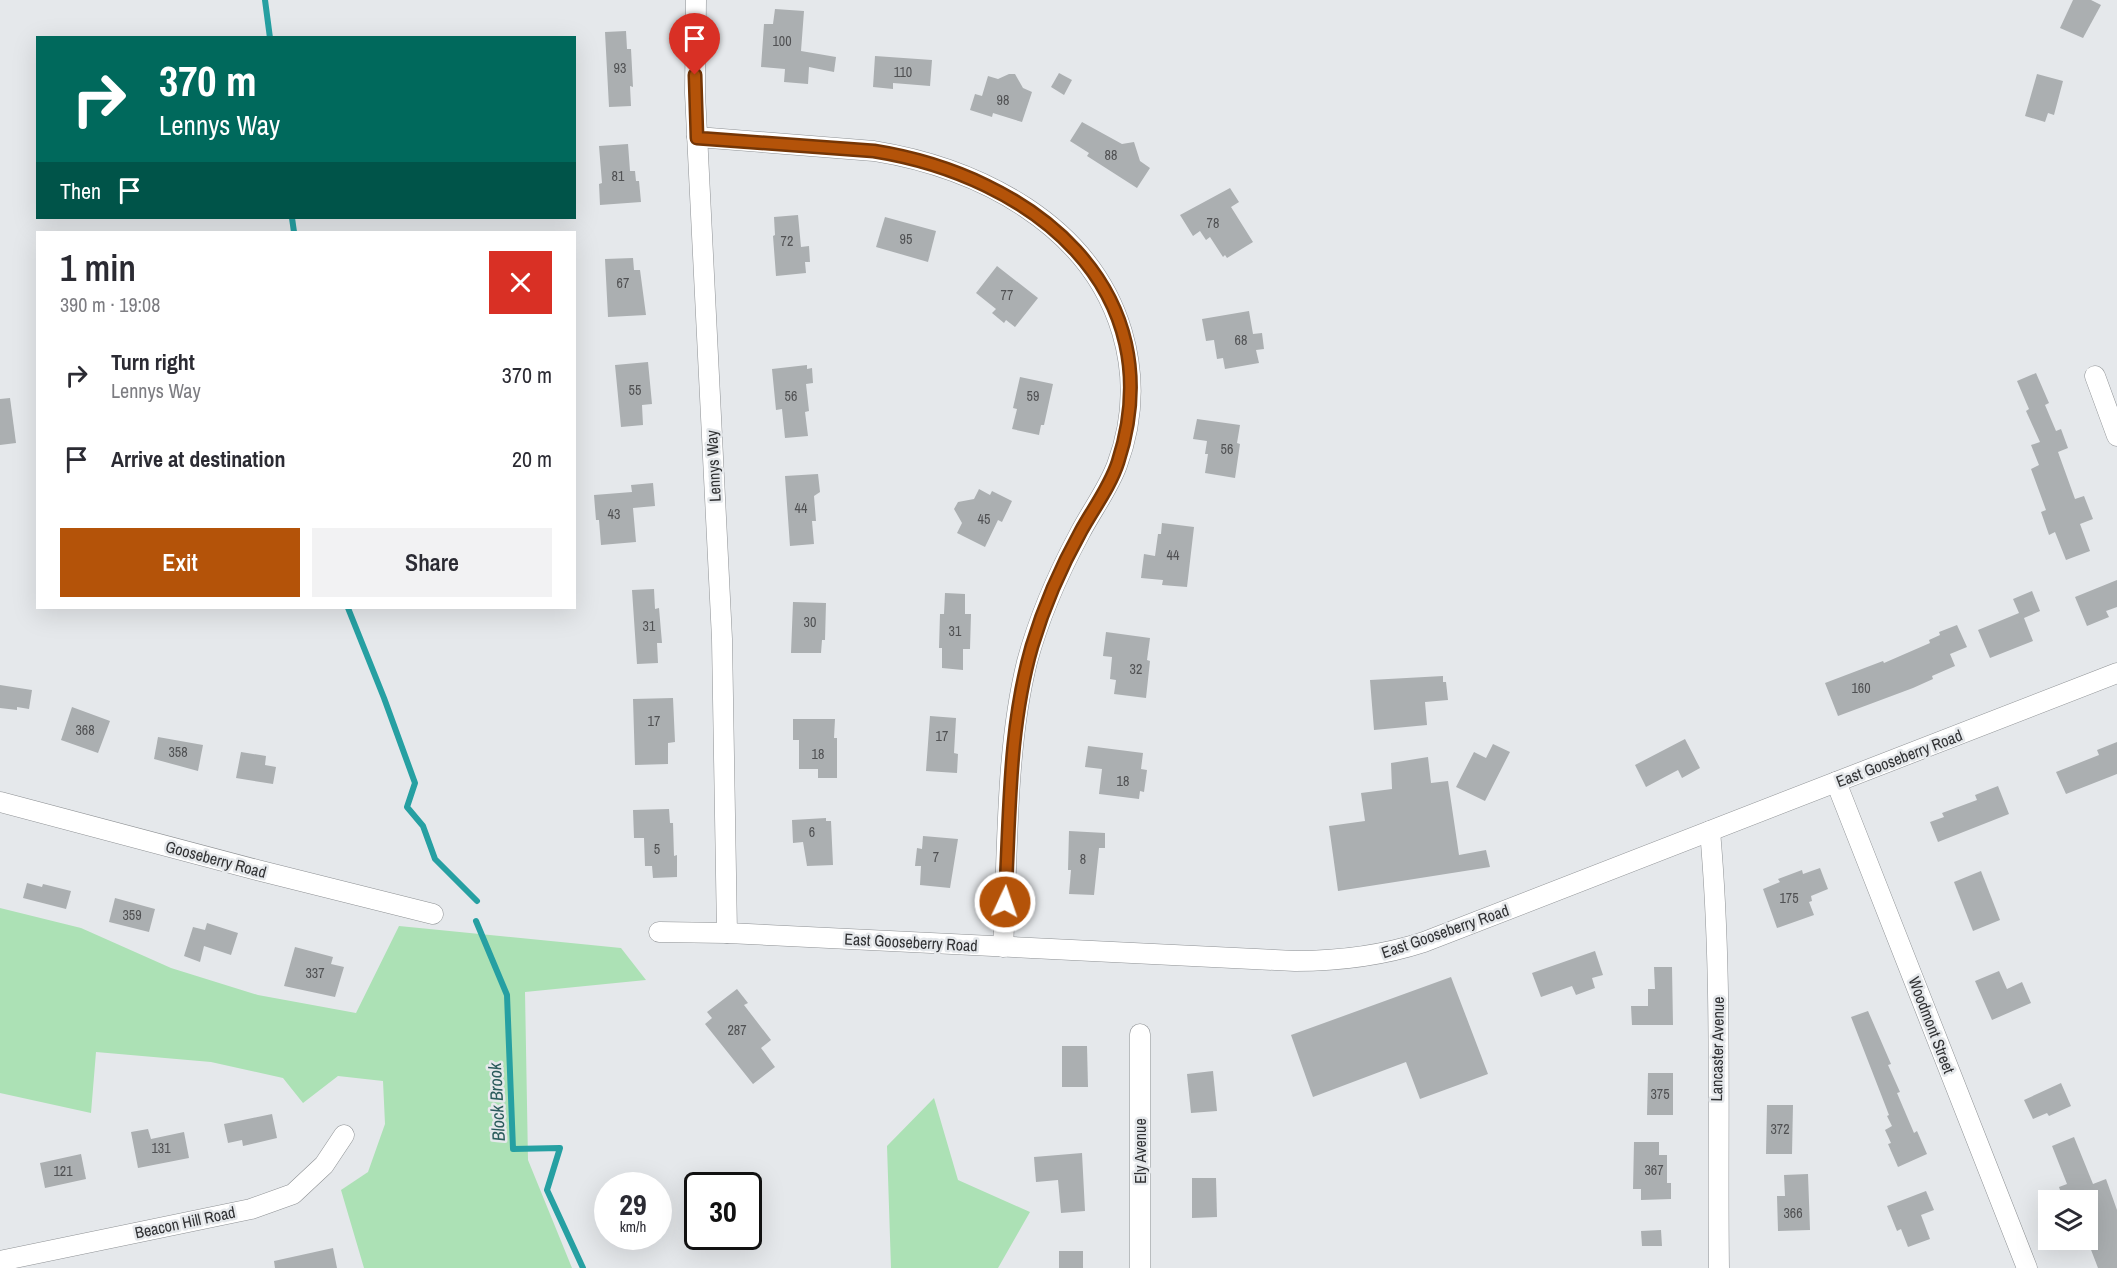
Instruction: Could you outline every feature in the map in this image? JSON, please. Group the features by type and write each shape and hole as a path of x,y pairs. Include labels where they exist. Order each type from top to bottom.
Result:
{"street":[{"name":"Lennys Way","path":"696,0 694,39 697,138 722,639 727,933"},
{"path":"697,138 874,151 902,155 957,172 1008,197 1055,228 1094,271 1108,293 1117,315 1130,366 1129,417 1117,465 1059,574 1038,626 1027,665 1019,708 1012,770 1003,946"},
{"path":"2095,376 2117,436"},
{"name":"East Gooseberry Road","path":"659,933 727,933 1295,961 1335,961 1372,956 1424,942 2117,673"},
{"name":"Woodmont Street","path":"1836,782 2027,1268"},
{"name":"Gooseberry Road","path":"0,802 433,914"},
{"name":"Lancaster Avenue","path":"1710,831 1715,888 1718,989 1719,1268"},
{"name":"Ely Avenue","path":"1140,1034 1140,1268"},
{"name":"Beacon Hill Road","path":"0,1261 251,1209 293,1194 324,1165 344,1135"}],"green space":[{"path":"0,908 81,928 171,968 258,995 356,1013 399,926 621,948 646,980 525,992 528,1160 572,1268 364,1268 341,1190 368,1172 385,1124 383,1081 338,1076 303,1103 283,1078 211,1062 96,1052 91,1113 0,1093"},
{"path":"934,1098 958,1180 1030,1212 998,1268 891,1268 887,1146"}],"building":[{"path":"2073,0 2091,0 2101,5 2083,38 2060,28"},
{"path":"775,9 804,11 801,51 836,57 834,72 809,67 808,84 784,82 785,69 761,67 764,24 773,24"},
{"path":"626,31 627,49 631,49 633,87 630,86 631,106 609,107 605,32"},
{"path":"875,56 932,60 930,86 893,83 893,89 873,87"},
{"path":"1059,73 1072,80 1064,95 1051,87"},
{"path":"1015,74 1023,88 1032,92 1022,122 993,113 992,117 970,110 975,94 982,96 988,76 998,79"},
{"path":"2037,74 2063,81 2054,115 2048,113 2045,122 2025,116"},
{"path":"1082,122 1122,144 1134,142 1140,161 1150,168 1137,188 1087,156 1089,153 1070,141"},
{"path":"628,144 630,171 635,171 636,181 639,181 641,202 600,205 599,184 602,183 599,146"},
{"path":"1230,188 1239,202 1231,207 1253,242 1227,258 1225,255 1223,257 1210,237 1206,240 1200,231 1193,236 1180,215"},
{"path":"798,215 801,247 809,246 810,262 805,262 806,273 776,276 774,217"},
{"path":"885,217 936,231 928,262 876,247"},
{"path":"633,258 634,270 640,270 646,315 608,317 605,259"},
{"path":"997,266 1038,298 1015,327 1006,320 1004,323 992,313 996,309 976,293"},
{"path":"1249,311 1253,334 1262,333 1264,349 1256,350 1259,363 1225,369 1223,358 1217,359 1214,340 1206,341 1202,319"},
{"path":"648,362 652,404 642,405 643,425 621,427 615,365"},
{"path":"807,365 807,369 812,368 813,383 806,384 809,411 805,412 808,436 785,438 782,409 776,410 772,369"},
{"path":"2036,373 2049,403 2045,405 2056,431 2061,429 2068,448 2058,452 2075,499 2084,496 2093,519 2080,524 2090,551 2066,560 2055,532 2049,535 2041,512 2046,510 2031,469 2039,465 2031,445 2040,442 2026,411 2029,409 2017,381"},
{"path":"1020,377 1053,384 1044,425 1041,425 1039,435 1012,429 1017,409 1013,408"},
{"path":"10,398 16,443 0,445 0,399"},
{"path":"1197,419 1240,425 1235,478 1205,473 1208,454 1205,454 1207,441 1193,439"},
{"path":"818,474 820,492 814,496 816,521 812,521 814,544 790,546 785,476"},
{"path":"653,483 655,506 633,508 636,542 601,545 594,495 632,492 631,485"},
{"path":"979,489 990,495 992,491 1012,501 1002,522 998,520 985,547 957,533 962,523 954,509 958,502 974,499"},
{"path":"1162,523 1194,527 1187,587 1162,585 1163,580 1141,578 1144,554 1155,556"},
{"path":"2117,580 2117,607 2106,611 2109,617 2087,626 2075,597"},
{"path":"654,589 655,609 659,608 662,643 657,643 658,663 637,664 632,590"},
{"path":"2032,591 2040,611 2024,618 2033,641 1990,658 1978,630 2019,613 2013,599"},
{"path":"945,593 965,594 965,614 971,614 970,649 963,649 963,670 942,668 942,648 939,648 940,614 944,614"},
{"path":"793,602 826,603 825,640 822,640 821,653 791,653"},
{"path":"1957,625 1967,647 1950,654 1955,666 1932,676 1933,679 1913,688 1838,716 1825,683 1883,661 1884,663 1930,643 1929,640 1940,635 1939,632"},
{"path":"1106,632 1150,638 1146,698 1114,694 1116,680 1110,679 1112,657 1103,656"},
{"path":"1443,676 1448,700 1425,702 1427,725 1374,730 1370,680"},
{"path":"0,685 32,690 29,709 0,708"},
{"path":"673,698 675,742 668,743 668,764 635,765 633,699"},
{"path":"72,707 110,721 98,753 61,740"},
{"path":"930,716 956,718 954,753 958,754 957,773 926,771"},
{"path":"793,719 835,719 837,778 818,778 818,769 799,769 799,740 793,740"},
{"path":"158,737 203,745 198,771 154,759"},
{"path":"1685,739 1700,768 1682,778 1678,770 1646,787 1635,765"},
{"path":"2117,742 2117,774 2066,794 2056,772 2099,755 2097,750"},
{"path":"1493,744 1510,752 1485,801 1456,787 1474,752 1486,758"},
{"path":"1088,746 1143,753 1141,769 1147,770 1144,792 1140,791 1139,799 1099,794 1102,769 1085,767"},
{"path":"241,752 266,756 265,765 276,767 273,784 236,778"},
{"path":"1428,757 1431,783 1448,781 1459,855 1486,850 1490,867 1338,891 1329,826 1365,821 1361,793 1392,789 1391,763"},
{"path":"1998,786 2009,814 1938,842 1930,822 1944,817 1942,813 1977,800 1975,795"},
{"path":"669,809 670,823 673,823 674,856 677,855 677,877 653,878 652,866 645,866 644,838 634,838 633,810"},
{"path":"826,818 826,821 831,821 833,865 807,866 803,842 793,843 792,820"},
{"path":"1069,831 1105,833 1105,848 1099,848 1094,895 1069,894 1071,870 1068,870"},
{"path":"923,836 958,839 950,888 920,885 921,866 915,866 917,848 922,849"},
{"path":"1820,868 1828,889 1811,896 1812,901 1809,902 1814,915 1777,928 1763,889 1780,882 1778,879 1802,870 1803,874"},
{"path":"1981,871 2000,920 1973,931 1954,882"},
{"path":"27,883 42,887 43,884 71,891 66,909 23,898"},
{"path":"115,898 155,909 149,932 109,922"},
{"path":"207,923 238,933 231,955 204,946 200,962 184,956 193,927 205,930"},
{"path":"295,947 333,957 331,964 344,967 335,997 284,986"},
{"path":"1595,951 1603,975 1592,978 1595,988 1576,995 1572,986 1541,997 1532,973"},
{"path":"1654,967 1672,967 1673,1025 1632,1025 1631,1006 1648,1006 1648,989 1655,989"},
{"path":"1999,971 2007,989 2022,982 2031,1003 1992,1020 1975,981"},
{"path":"1451,977 1488,1074 1420,1099 1406,1062 1313,1097 1291,1035"},
{"path":"737,989 748,1003 744,1005 771,1040 761,1048 775,1067 753,1084 705,1024 712,1018 707,1012"},
{"path":"1868,1011 1891,1064 1888,1065 1900,1092 1897,1093 1914,1133 1917,1131 1927,1154 1898,1167 1888,1144 1891,1143 1885,1130 1892,1126 1887,1116 1889,1115 1851,1017"},
{"path":"1062,1046 1087,1046 1088,1087 1062,1087"},
{"path":"1213,1071 1217,1111 1191,1113 1187,1074"},
{"path":"1648,1073 1673,1073 1673,1115 1647,1115"},
{"path":"2061,1083 2071,1106 2049,1116 2047,1113 2033,1119 2024,1100"},
{"path":"1767,1105 1793,1105 1792,1154 1766,1154"},
{"path":"272,1114 277,1138 243,1146 242,1140 228,1143 224,1124"},
{"path":"148,1129 151,1139 184,1132 189,1158 138,1168 131,1132"},
{"path":"2074,1137 2093,1184 2106,1179 2117,1210 2117,1268 2098,1268 2091,1250 2098,1250 2098,1190 2060,1190 2059,1187 2067,1184 2052,1146"},
{"path":"1634,1142 1659,1142 1659,1155 1667,1155 1667,1183 1671,1183 1671,1199 1641,1200 1641,1189 1633,1189"},
{"path":"1082,1153 1085,1211 1061,1213 1058,1180 1036,1182 1034,1157"},
{"path":"81,1154 86,1179 45,1188 40,1163"},
{"path":"1808,1174 1810,1230 1778,1231 1777,1196 1785,1196 1784,1175"},
{"path":"1192,1178 1216,1178 1217,1217 1192,1218"},
{"path":"1926,1191 1934,1210 1921,1215 1930,1239 1908,1247 1901,1229 1897,1231 1887,1206"},
{"path":"1661,1230 1662,1246 1642,1246 1641,1231"},
{"path":"333,1248 337,1268 275,1268 274,1261"},
{"path":"1059,1251 1083,1251 1083,1268 1059,1268"}],"waterway":[{"name":"Block Brook","path":"265,0 270,36"},
{"name":"Block Brook","path":"292,219 294,231"},
{"name":"Block Brook","path":"348,609 415,783 407,807 423,826 435,859 477,901"},
{"name":"Block Brook","path":"476,921 507,995 513,1149 560,1148 547,1190 583,1268"}],"route":[{"path":"695,75 697,138 874,151 902,155 957,172 1008,197 1055,228 1094,271 1108,293 1117,315 1130,366 1129,417 1117,465 1059,574 1038,626 1027,665 1015,737 1005,902"}]}
